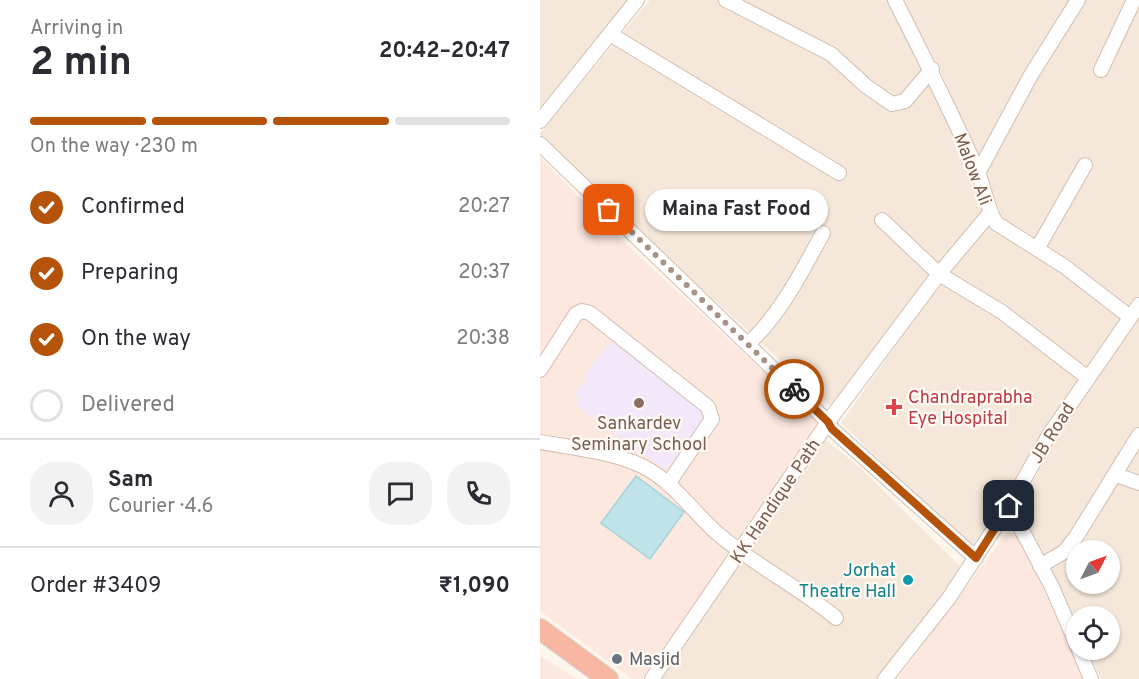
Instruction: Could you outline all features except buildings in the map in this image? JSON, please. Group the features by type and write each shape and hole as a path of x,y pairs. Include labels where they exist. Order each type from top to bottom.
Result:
{"highway":[{"path":"540,629 608,679"}],"street":[{"path":"540,121 637,0"},
{"path":"726,0 831,54 866,86 892,104 905,101 932,69"},
{"name":"Malow Ali","path":"895,0 932,69 978,173 990,213 996,223 1064,266 1130,317"},
{"path":"978,173 1031,75 1078,0"},
{"path":"1101,70 1134,0"},
{"path":"610,34 839,173"},
{"path":"540,144 748,344 828,426"},
{"path":"540,154 828,426 976,558"},
{"path":"1036,249 1085,165"},
{"name":"KK Handique Path","path":"652,679 828,426 939,274 990,213"},
{"path":"882,220 939,274 1002,312 1088,378"},
{"path":"748,344 760,333 792,289 824,233"},
{"name":"JB Road","path":"885,679 936,618 1009,506 1049,435 1139,304"},
{"path":"540,370 576,315 582,311 590,313 708,407 712,419 668,483"},
{"path":"1040,566 1064,552 1116,476 1139,435"},
{"path":"540,442 630,462 668,483 716,532 836,618"},
{"path":"1116,476 1139,483"},
{"path":"1009,506 1066,622"},
{"path":"1083,660 1091,679"}],"shaded area":[{"path":"540,0 629,0 540,112"},
{"path":"650,0 888,0 934,87 983,212 830,406 540,140 540,133"},
{"path":"903,0 1139,0 1139,296 1129,308 1066,262 1005,223 942,74"},
{"path":"540,157 611,230 818,422 721,568 642,679 632,679 540,611"},
{"path":"984,221 1063,272 1123,319 1080,377 996,518 973,550 841,423"},
{"path":"1139,316 1139,679 1101,679 1092,660 1120,660 1120,606 1067,606 1018,509 1066,420"},
{"name":"Sankardev Seminary School","path":"619,342 710,413 666,470 576,406 580,399 574,395 587,379 583,376 607,346"},
{"path":"825,440 856,464 962,568 879,679 658,679 815,457"},
{"path":"1011,527 1031,561 1066,639 1066,660 1075,660 1084,679 897,679"},
{"path":"540,656 577,679 540,679"}],"water":[{"path":"636,476 684,512 650,559 601,523"}],"way so far":[{"path":"609,210 794,389"}],"place":[{"name":"Maina Fast Food","path":"609,210"},
{"name":"Sankardev Seminary School","path":"639,403"},
{"name":"Chandraprabha Eye Hospital","path":"894,407"},
{"name":"Jorhat Theatre Hall","path":"908,580"},
{"name":"Masjid","path":"617,659"}],"route":[{"path":"794,389 828,422 832,429 976,558 1009,506"}]}
